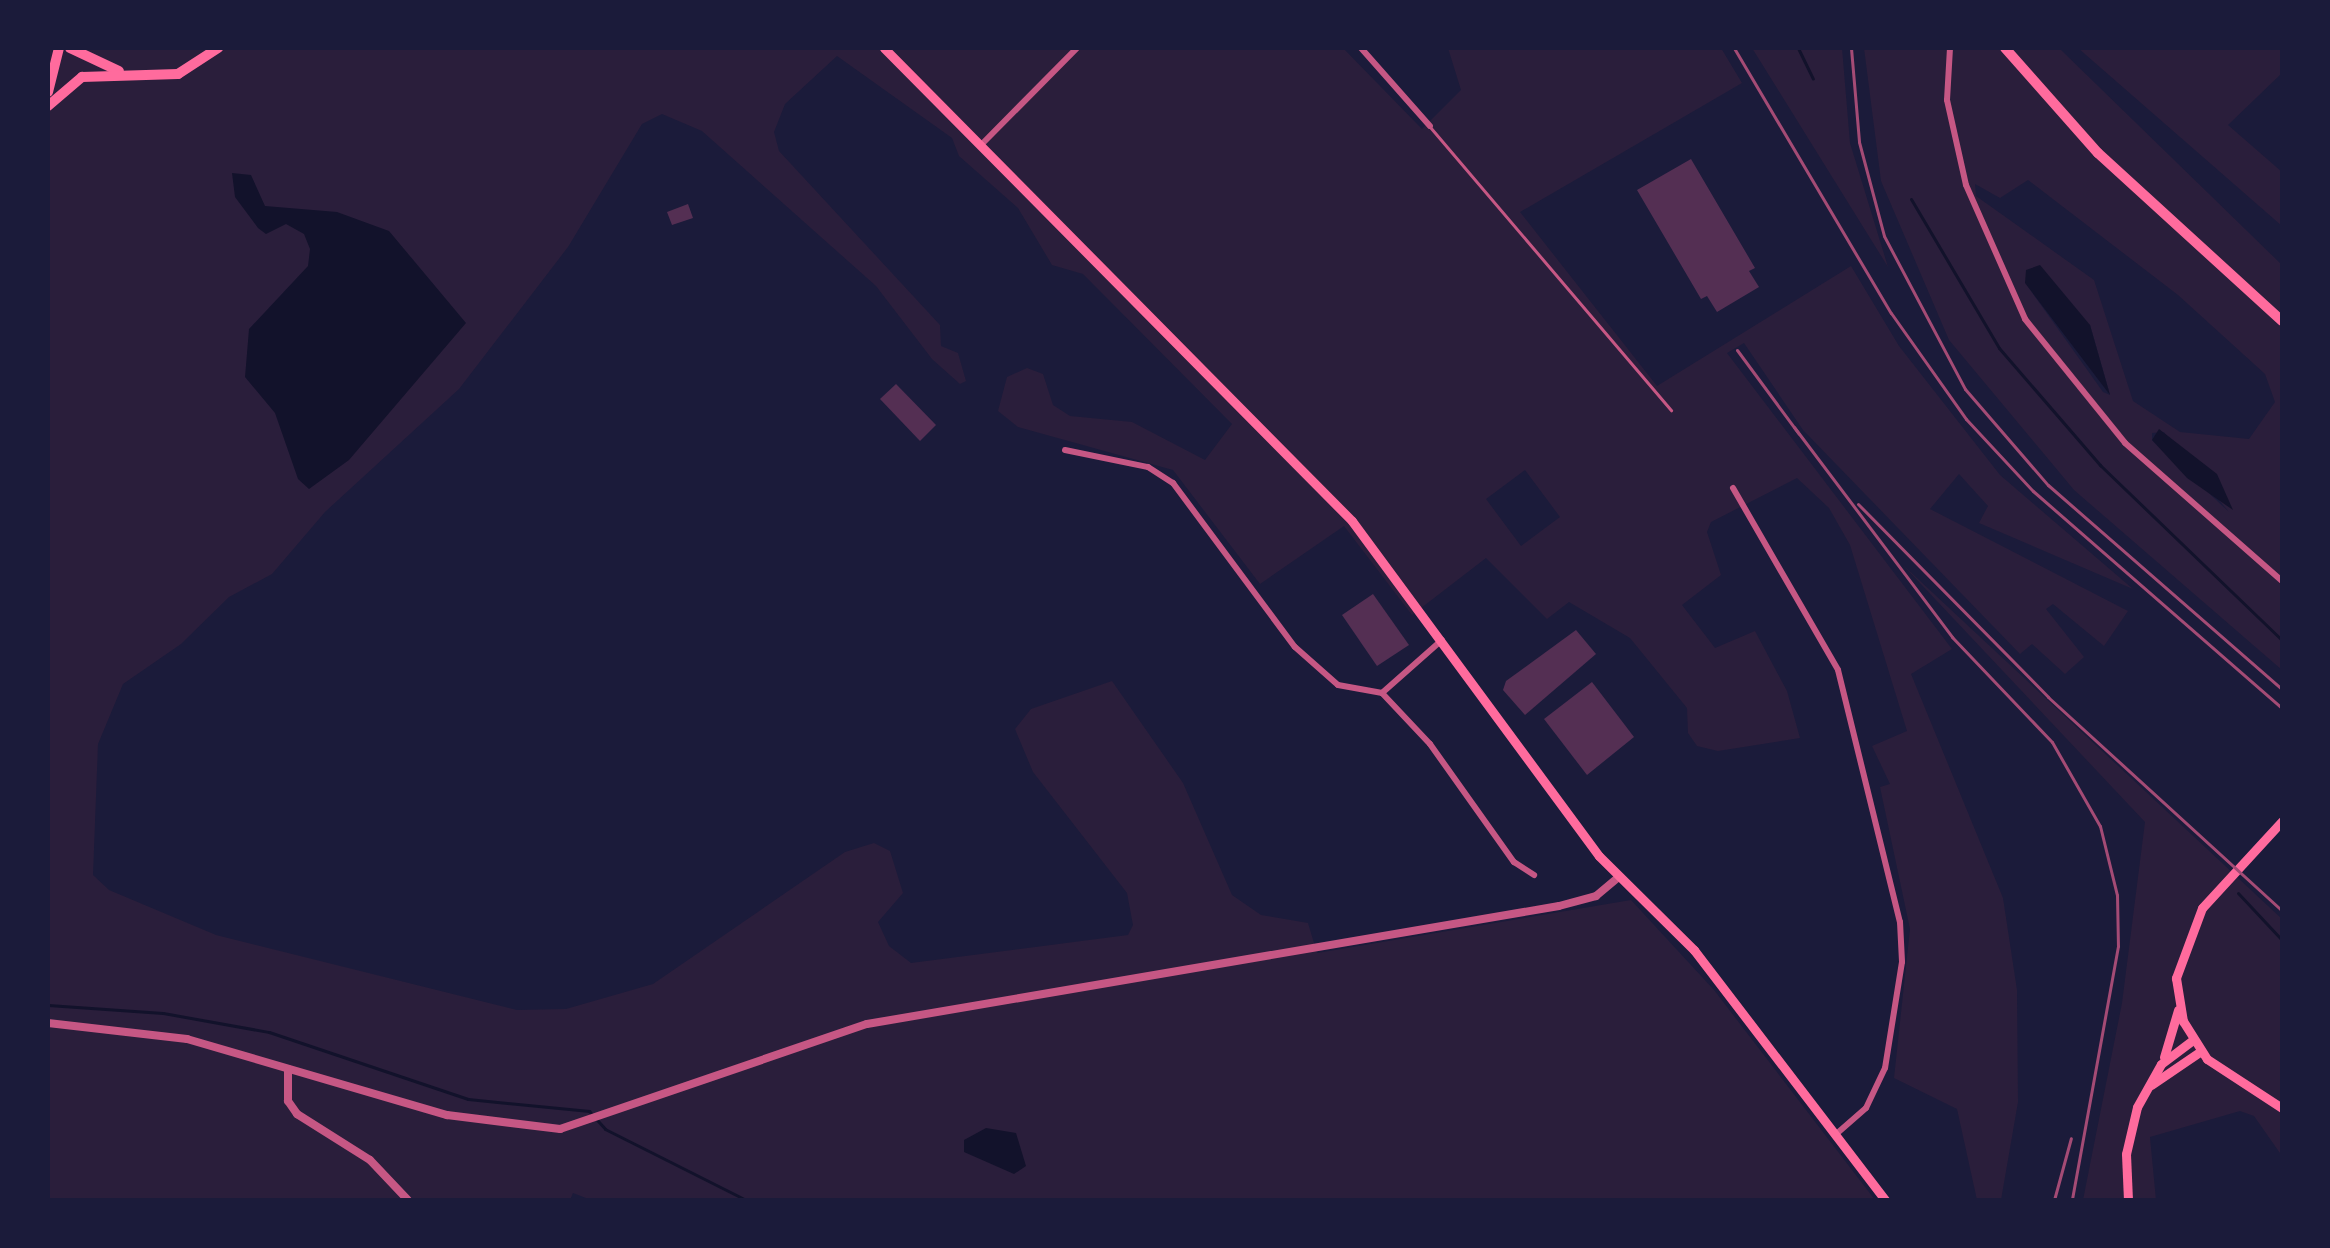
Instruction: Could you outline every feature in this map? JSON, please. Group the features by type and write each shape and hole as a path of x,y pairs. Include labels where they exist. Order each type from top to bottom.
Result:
{"main road":[{"path":"48,92 59,48"},
{"path":"70,48 121,72"},
{"path":"48,106 73,81 121,72 178,74 218,48"},
{"path":"884,48 1324,491 1442,640 1619,877 1694,950 1885,1200"},
{"path":"2005,48 2098,153 2282,321"},
{"path":"2128,1200 2128,1132 2161,1064 2179,1003 2180,952 2202,908 2282,821"},
{"path":"2179,1003 2193,1040 2201,1051 2236,1083 2282,1108"},
{"path":"2161,1064 2193,1040"},
{"path":"2147,1088 2201,1051"}],"street":[{"path":"980,146 1077,48"},
{"path":"1361,48 1430,126"},
{"path":"1950,48 1947,100 1966,185 2025,319 2125,443 2282,581"},
{"path":"1065,450 1161,473 1318,671 1358,694 1382,693 1442,640"},
{"path":"1733,488 1838,670 1900,922 1902,962 1885,1068 1866,1108 1835,1135"},
{"path":"1382,693 1430,744 1514,862 1534,875"},
{"path":"48,1023 154,1033 447,1115 560,1129 867,1024 1559,906 1596,896 1619,877"},
{"path":"288,1069 288,1101 297,1114 370,1160 408,1200"}],"lane":[{"path":"1430,126 1671,410"}],"shaded area":[{"path":"48,48 1343,48 1422,129 1461,90 1448,48 1721,48 1742,83 1520,212 1657,386 1851,266 1899,346 2000,475 2133,589 1979,523 1988,506 1959,474 1930,509 2128,611 2104,646 2053,604 2046,609 2084,657 2065,674 2032,644 2020,654 1803,430 1744,343 1727,353 1952,649 1911,674 2003,898 2017,990 2018,1102 2001,1200 1977,1200 1957,1109 1894,1078 1910,929 1880,787 1890,784 1872,746 1907,731 1850,545 1829,508 1797,478 1711,522 1707,532 1721,575 1682,605 1715,648 1755,631 1787,691 1800,738 1718,751 1697,746 1688,733 1687,708 1630,638 1569,602 1547,619 1486,558 1412,615 1344,526 1260,584 1173,470 1018,427 998,411 1007,377 1027,368 1043,374 1053,405 1070,416 1132,422 1205,460 1232,424 1083,274 1052,265 1018,208 959,156 952,138 837,56 785,104 774,132 779,151 940,325 941,346 958,353 966,381 960,384 932,359 876,286 702,131 662,114 642,124 568,247 459,389 325,512 272,574 229,597 181,644 123,684 98,744 93,875 109,890 216,935 517,1010 566,1009 653,984 845,852 874,843 890,851 903,893 878,922 889,946 911,963 1128,935 1133,925 1127,893 1033,772 1015,729 1031,709 1112,681 1183,783 1232,895 1261,915 1308,923 1317,953 1631,900 1714,990 1875,1200 591,1200 573,1193 570,1200 48,1200","holes":["1525,470 1560,517 1521,546 1486,499"]},
{"path":"1752,48 1842,48 1850,143 1888,267"},
{"path":"1864,48 2059,48 2282,265 2282,670 2074,490 1949,340 1881,181","holes":["2028,180 2178,295 2265,374 2275,402 2249,439 2180,432 2133,401 2094,280 1976,196 1975,184 2000,198","2026,284 2090,325 2110,395 2103,392","2164,432 2229,512 2152,440 2152,433"]},
{"path":"2078,48 2282,48 2282,73 2228,125 2282,172 2282,226"},
{"path":"232,173 251,175 265,206 337,212 389,231 466,323 349,460 309,489 298,479 275,413 245,377 249,329 308,266 310,249 304,234 286,224 266,234 258,228 235,197"},
{"path":"2040,265 2090,325 2110,395 2025,283 2026,270"},
{"path":"2159,429 2217,474 2233,510 2187,478 2152,440"},
{"path":"1903,565 2282,919 2282,1156 2254,1116 2240,1111 2150,1137 2156,1200 2083,1200 2122,1003 2145,822"},
{"path":"986,1128 1016,1133 1026,1166 1014,1174 964,1152 964,1140"}],"building":[{"path":"1691,159 1755,268 1749,271 1759,287 1717,312 1707,296 1701,299 1637,190"},
{"path":"688,204 693,218 672,225 667,212"},
{"path":"896,384 936,425 920,441 880,399"},
{"path":"1373,594 1409,645 1377,666 1342,615"},
{"path":"1576,630 1596,654 1525,715 1503,690 1506,681"},
{"path":"1592,682 1634,737 1587,775 1544,719"}],"waterway":[{"path":"1798,48 1813,79"},
{"path":"1911,199 1999,348 2100,465 2282,640"},
{"path":"2238,893 2282,940"},
{"path":"48,1005 163,1013 269,1032 468,1099 589,1111 605,1129 746,1200"}],"railway":[{"path":"1734,48 1891,313 1966,419 2033,491 2282,708"},
{"path":"1851,48 1859,142 1884,236 1965,389 2048,485 2282,689"},
{"path":"1737,350 1799,434"},
{"path":"1794,427 1952,637 2052,742 2100,826 2117,895 2118,946 2072,1200"},
{"path":"1858,504 2048,697 2282,911"},
{"path":"2054,1200 2071,1138"}]}
